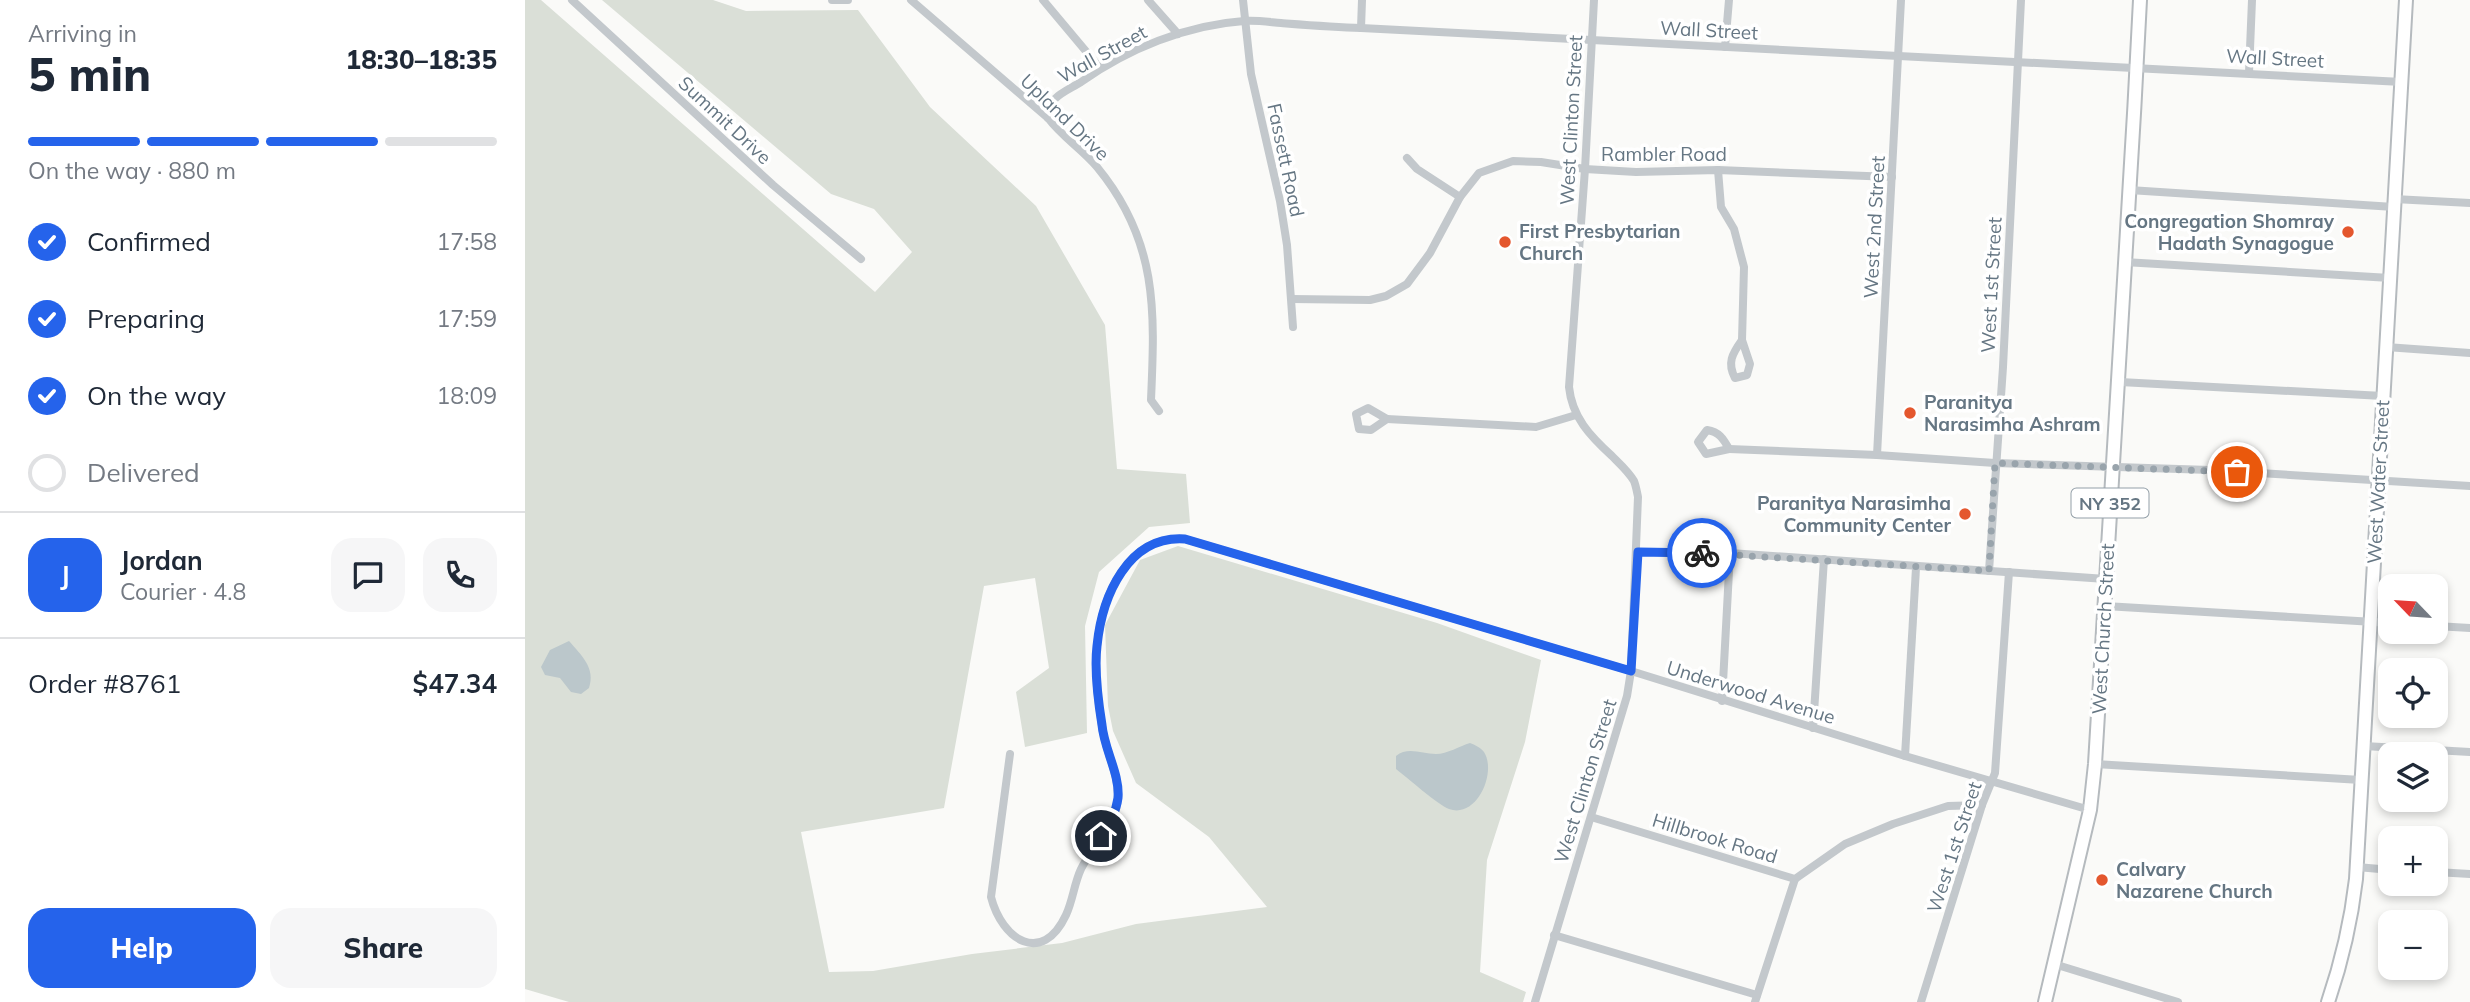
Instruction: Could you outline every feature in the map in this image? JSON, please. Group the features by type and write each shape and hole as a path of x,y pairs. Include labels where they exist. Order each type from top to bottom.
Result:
{"main road":[{"name":"West Church Street","path":"2045,1002 2090,810 2095,764 2112,466 2120,382 2140,0"},
{"name":"West Water Street","path":"2327,1002 2341,965 2351,919 2357,867 2406,0"}],"street":[{"name":"Summit Drive","path":"572,0 773,186 862,259"},
{"path":"832,0 848,0"},
{"name":"Upland Drive","path":"911,0 1048,118 1111,185 1135,228 1143,252 1153,301 1151,400 1159,411"},
{"path":"1043,0 1100,68"},
{"path":"1148,0 1178,34"},
{"name":"Fassett Road","path":"1243,0 1251,74 1280,201 1293,327"},
{"path":"1361,29 1362,0"},
{"name":"West Clinton Street","path":"1535,1002 1627,696 1631,671 1639,503 1634,481 1620,463 1595,440 1576,415 1569,387 1594,0"},
{"path":"1725,47 1729,0"},
{"name":"West 2nd Street","path":"1877,455 1901,0"},
{"name":"West 1st Street","path":"1989,571 2003,367 2021,0"},
{"path":"2249,73 2252,0"},
{"name":"Wall Street","path":"1048,118 1053,99 1100,68 1178,34 1200,27 1246,21 2402,82"},
{"path":"1407,158 1417,169 1460,197"},
{"name":"Rambler Road","path":"1292,299 1370,300 1386,296 1407,284 1430,253 1460,197 1479,173 1513,161 1636,172 1717,170 1892,177"},
{"path":"1717,170 1721,207 1734,229 1744,267 1742,340"},
{"path":"2129,190 2394,203 2470,203"},
{"path":"2125,262 2390,278"},
{"path":"2386,348 2470,353"},
{"path":"2120,382 2383,396"},
{"path":"1387,419 1536,427 1576,415"},
{"path":"1729,449 1995,463 2112,466 2470,486"},
{"name":"Underwood Avenue","path":"1010,754 991,897 995,911 1017,939 1025,944 1039,942 1056,930 1066,915 1081,869 1116,809 1118,795 1101,725 1096,667 1100,624 1118,577 1130,560 1157,541 1172,538 1185,539 1631,671 1722,701 2090,810"},
{"path":"1638,552 1730,553 1916,568 2106,579"},
{"path":"1722,701 1730,553"},
{"path":"1814,728 1824,559"},
{"path":"1905,756 1916,568"},
{"name":"West 1st Street","path":"1921,1002 1982,805 1995,773 2010,572"},
{"path":"2105,606 2378,622"},
{"path":"2448,627 2470,628"},
{"path":"2364,746 2470,752"},
{"path":"2095,764 2361,780"},
{"name":"Hillbrook Road","path":"1591,817 1795,879 1845,844 1893,824 1948,806 1982,805"},
{"path":"2357,867 2378,869"},
{"path":"2448,873 2470,874"},
{"path":"1555,935 1756,999 1795,879"},
{"path":"2054,964 2178,1002"}],"shaded area":[{"path":"525,0 541,0 875,292 912,252 874,209 831,194 602,0 713,0 746,11 858,10 930,107 1036,206 1105,325 1117,469 1186,474 1190,523 1149,527 1099,572 1085,626 1087,733 1025,747 1016,692 1049,668 1035,578 984,586 944,808 801,832 829,972 873,971 972,954 1062,943 1136,924 1267,907 1209,837 1136,783 1113,731 1108,706 1105,625 1140,560 1178,546 1437,623 1541,660 1525,742 1487,860 1480,972 1526,992 1523,1002 569,1002 525,989"},
{"path":"569,641 586,662 591,674 589,688 581,694 571,692 560,678 545,675 541,667 550,650"},
{"path":"1470,743 1484,752 1488,771 1482,792 1468,807 1459,810 1444,807 1396,769 1396,756 1405,751 1440,754"}],"way so far":[{"path":"1702,553 1989,571 1995,463 2237,472"}],"place":[{"name":"Congregation Shomray Hadath Synagogue","path":"2348,232"},
{"name":"First Presbytarian Church","path":"1505,242"},
{"name":"Paranitya Narasimha Ashram","path":"1910,413"},
{"name":"Paranitya Narasimha Community Center","path":"1965,514"},
{"name":"Calvary Nazarene Church","path":"2102,880"}],"route":[{"path":"1101,836 1116,809 1118,795 1101,725 1096,667 1100,624 1124,566 1157,541 1185,539 1631,671 1638,552 1702,553"}]}
